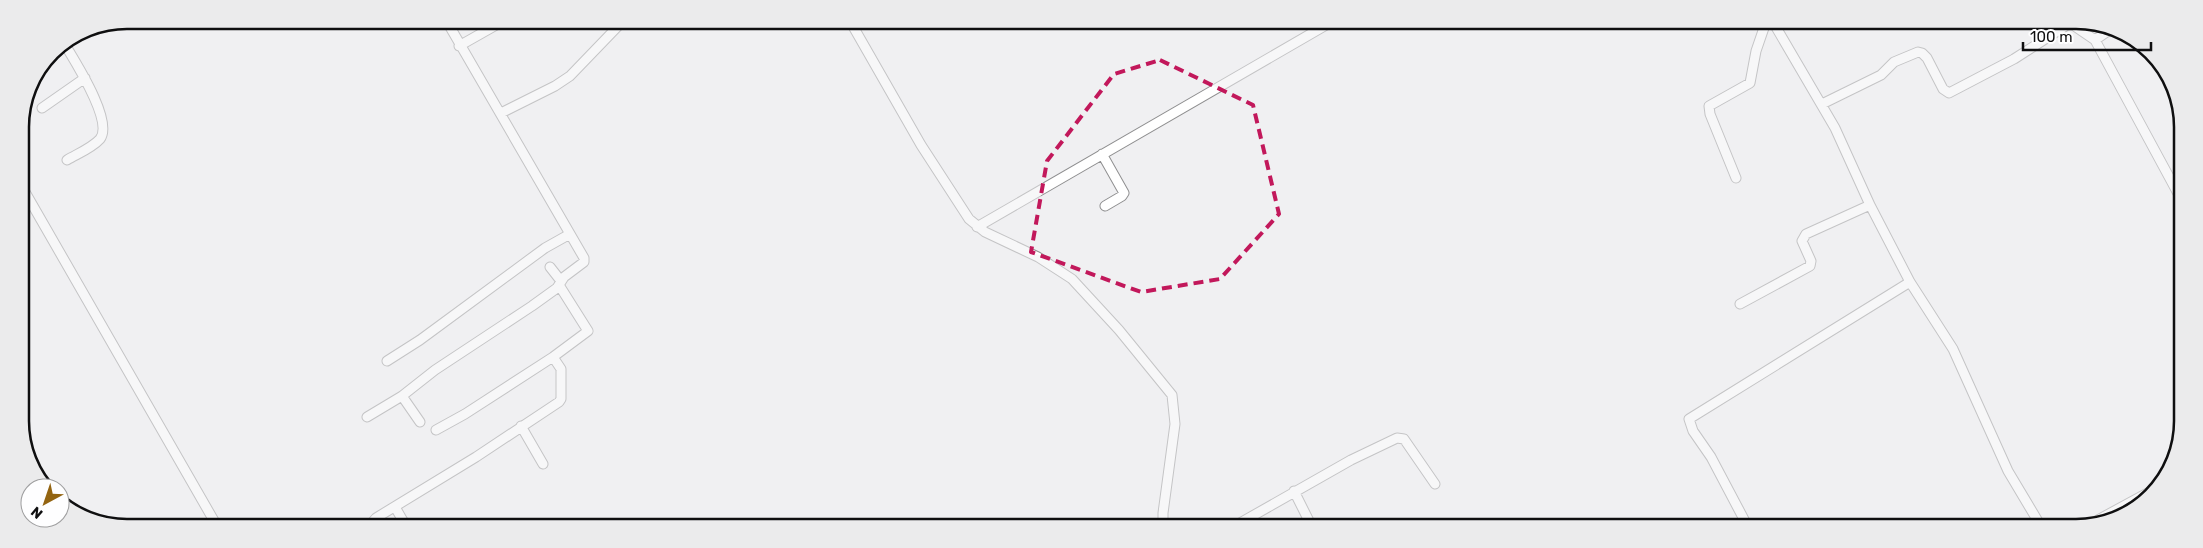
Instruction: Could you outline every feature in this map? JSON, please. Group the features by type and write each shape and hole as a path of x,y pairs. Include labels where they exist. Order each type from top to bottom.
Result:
{"street":[{"path":"367,417 402,396 435,370 500,328 560,283 584,262 584,258 501,113 450,29"},
{"path":"459,46 489,29"},
{"path":"501,113 555,86 570,76 614,29"},
{"path":"855,29 921,145 969,219 977,227 1038,257 1072,279 1120,330 1172,395 1175,424 1163,519"},
{"path":"977,227 1319,29"},
{"path":"1736,178 1710,114 1709,106 1750,83 1756,51 1764,29"},
{"path":"1777,29 1822,104 1870,205 1910,282 1953,349 2008,470 2037,519"},
{"path":"1822,104 1881,75 1894,62 1918,52 1927,58 1943,89 1949,92 2014,59 2061,29"},
{"path":"2079,29 2095,40 2174,186"},
{"path":"2095,40 2105,33"},
{"path":"67,49 85,78 98,106 103,130 101,136 92,145 67,160"},
{"path":"42,108 85,78"},
{"path":"1102,154 1124,192 1122,196 1105,206"},
{"path":"29,198 213,519"},
{"path":"1740,304 1810,266 1811,261 1802,241 1806,234 1870,205"},
{"path":"388,361 420,340 545,248 570,234"},
{"path":"436,430 465,414 553,357 588,331 550,267"},
{"path":"1743,519 1711,456 1693,431 1689,420 1910,282"},
{"path":"375,519 536,418 560,400 561,368 553,357"},
{"path":"402,396 420,422"},
{"path":"521,426 543,464"},
{"path":"1247,519 1294,491 1396,438 1404,439 1410,445 1436,484"},
{"path":"1294,491 1308,519"},
{"path":"2110,513 2135,500"},
{"path":"395,507 402,519"}],"highlighted area":[{"path":"1160,60 1253,105 1279,214 1220,279 1141,292 1031,252 1047,161 1114,74"}]}
